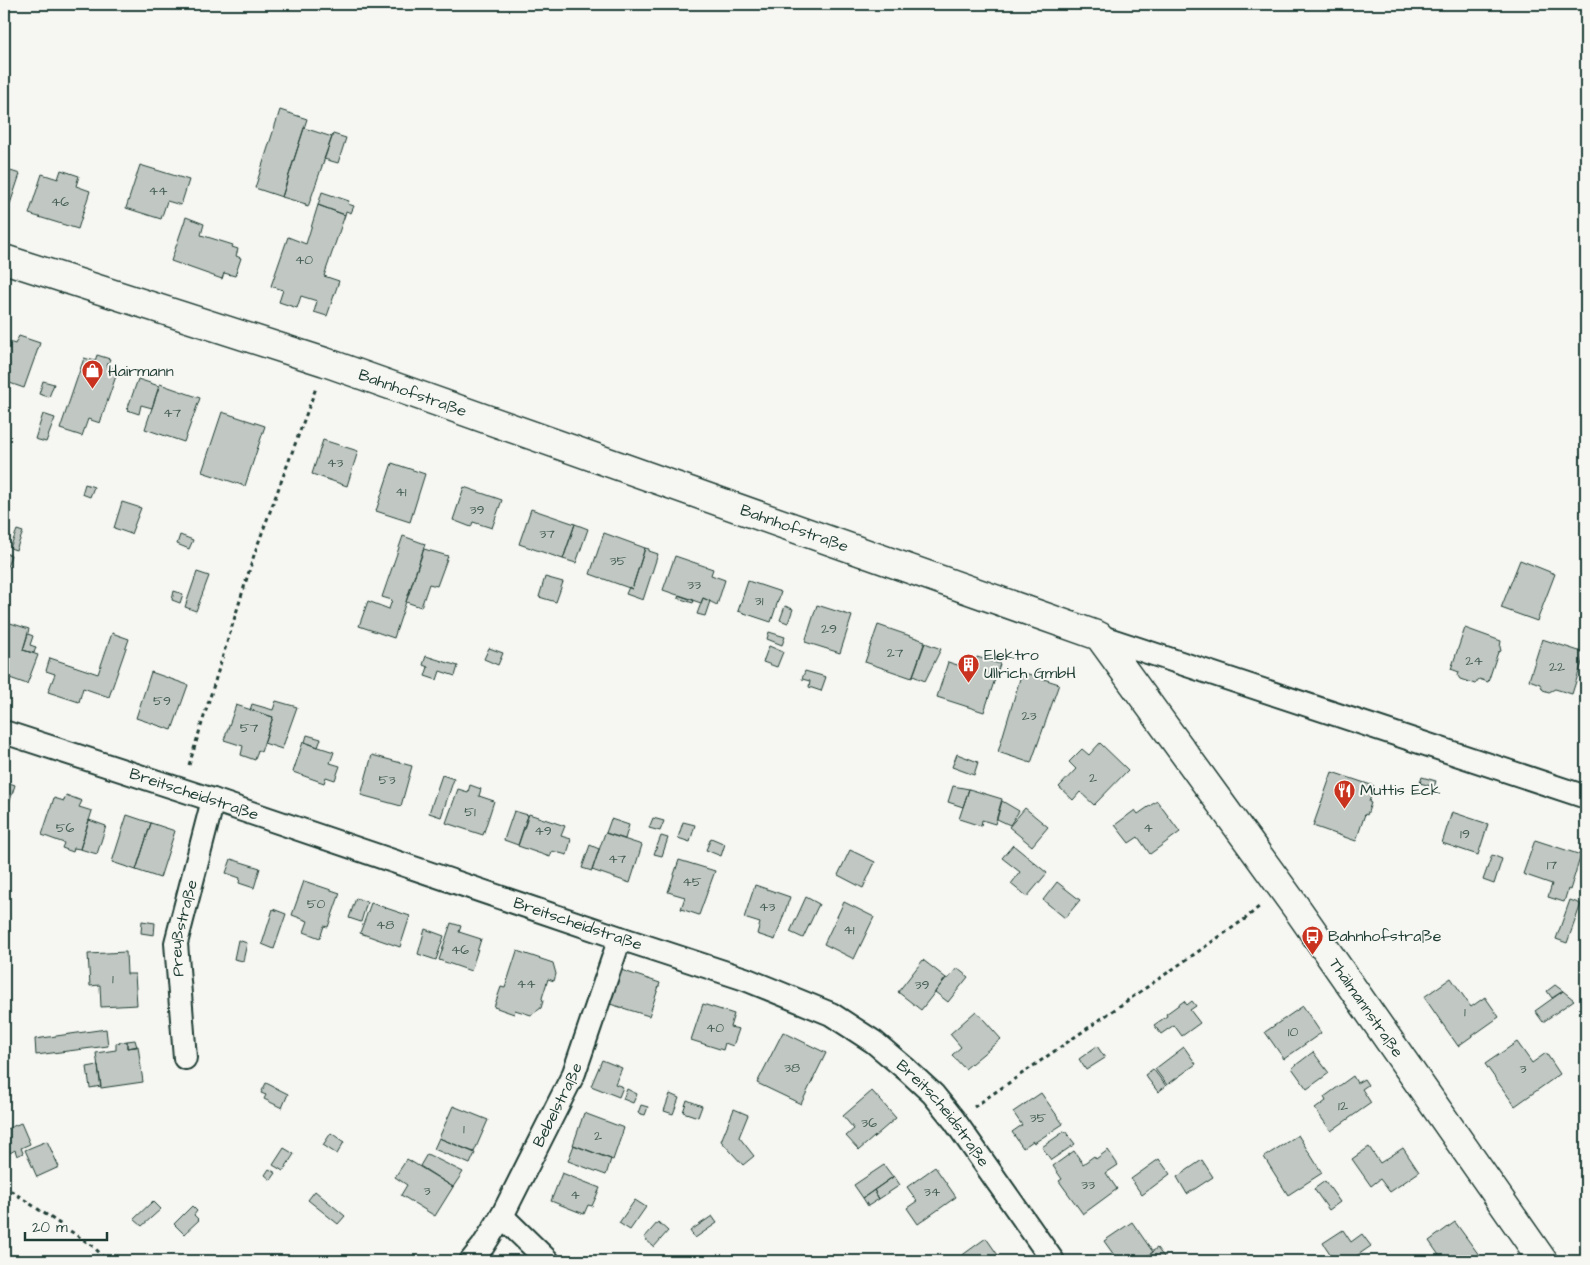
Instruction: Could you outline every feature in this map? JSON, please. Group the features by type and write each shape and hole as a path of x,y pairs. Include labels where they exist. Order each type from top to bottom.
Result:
{"main road":[{"name":"Bahnhofstraße","path":"4,259 325,362 1099,636"},
{"name":"Thälmannstraße","path":"1099,636 1282,890 1543,1261"}],"street":[{"name":"Bahnhofstraße","path":"1099,636 1586,797"},
{"name":"Breitscheidstraße","path":"4,732 213,800 745,979 831,1014 874,1042 933,1094 954,1120 1053,1261"},
{"name":"Preußstraße","path":"186,1058 176,943 213,800"},
{"name":"Bebelstraße","path":"471,1261 502,1216 574,1073 620,938"},
{"path":"502,1216 548,1261"}],"path":[{"path":"181,790 255,552 325,362"},
{"path":"954,1120 1237,925 1282,890"},
{"path":"4,1186 94,1247 107,1261"}],"building":[{"path":"280,110 307,119 282,197 255,188"},
{"path":"304,128 332,137 308,207 305,206 306,204 282,197"},
{"path":"333,134 346,138 338,163 324,159"},
{"path":"140,165 189,180 181,205 167,201 161,219 126,208"},
{"path":"4,169 20,174 8,210 4,208"},
{"path":"61,170 79,176 76,186 90,191 78,229 29,214 42,174 58,179"},
{"path":"322,192 349,201 348,204 354,206 351,213 346,211 345,215 318,205"},
{"path":"318,205 345,215 324,276 339,281 327,316 314,312 317,301 301,296 297,308 279,302 283,290 271,286 288,237 306,244"},
{"path":"186,217 204,224 201,235 233,245 232,247 238,249 236,256 241,258 235,276 224,273 222,279 171,261"},
{"path":"19,336 40,343 24,388 4,381 4,340 15,344"},
{"name":"Hairmann","path":"97,355 110,359 107,366 118,370 100,423 88,419 82,436 60,429 84,358 95,361"},
{"path":"138,379 159,386 152,408 141,405 139,414 127,410"},
{"path":"43,381 54,384 49,397 39,394"},
{"path":"160,384 200,398 184,442 145,429"},
{"path":"222,412 265,426 245,486 202,472"},
{"path":"43,414 55,418 46,442 35,439"},
{"path":"323,440 358,451 347,486 312,474"},
{"path":"392,463 425,474 410,522 376,511"},
{"path":"85,484 94,487 90,497 82,494"},
{"path":"464,487 502,500 492,528 473,522 471,527 453,520"},
{"path":"122,502 141,508 131,534 114,528"},
{"path":"531,509 575,524 563,559 519,544"},
{"path":"575,524 588,529 576,563 563,559"},
{"path":"17,530 23,532 16,550 10,548"},
{"path":"604,533 645,548 632,589 590,574"},
{"path":"180,535 193,540 189,549 177,544"},
{"path":"403,536 425,544 394,638 359,626 368,601 389,609 392,600 382,597"},
{"path":"645,548 658,554 643,600 626,594 629,587 632,589"},
{"path":"424,549 448,556 437,586 429,584 421,607 406,602"},
{"path":"4,553 11,555 4,578"},
{"path":"675,556 713,569 711,575 725,580 717,605 703,598 701,603 663,590"},
{"path":"1520,560 1555,574 1537,621 1501,608"},
{"path":"197,572 209,576 196,611 185,607"},
{"path":"545,577 563,582 556,602 539,597"},
{"path":"748,581 781,592 771,622 738,611"},
{"path":"174,591 183,594 180,603 172,600"},
{"path":"679,595 694,600 693,603 678,598"},
{"path":"703,598 710,601 705,616 697,614"},
{"path":"817,605 852,616 840,653 805,642"},
{"path":"785,606 793,609 788,623 780,620"},
{"path":"4,621 29,629 23,650 38,655 27,684 4,676"},
{"path":"878,625 925,641 912,678 865,662"},
{"path":"1465,628 1501,641 1501,651 1498,652 1488,682 1479,679 1475,684 1460,679 1458,676 1459,672 1451,669"},
{"path":"769,632 785,637 782,645 767,639"},
{"path":"112,633 129,639 109,697 83,688 79,702 48,692 55,674 46,671 50,658 98,674"},
{"path":"28,634 33,636 30,645 36,647 34,653 23,650"},
{"path":"1542,639 1585,653 1572,694 1555,689 1549,692 1543,690 1540,684 1529,680"},
{"path":"925,643 941,649 925,681 913,676"},
{"path":"769,646 783,652 777,667 763,662"},
{"path":"489,648 503,653 498,665 484,659"},
{"path":"426,656 458,666 455,676 440,671 437,680 425,676 428,667 423,665"},
{"name":"Elektro Ullrich GmbH","path":"977,657 1000,664 984,712 937,697 948,662 973,670"},
{"path":"805,671 826,677 821,691 809,687 810,681 802,679"},
{"path":"151,672 188,685 172,730 136,718"},
{"path":"1022,672 1059,684 1031,763 998,752"},
{"path":"276,701 297,707 282,749 264,743 273,717 250,710 252,704 273,710"},
{"path":"236,705 273,717 261,752 258,750 255,760 241,755 243,746 224,740"},
{"path":"307,735 321,739 318,747 305,742"},
{"path":"303,742 334,752 330,763 340,766 335,780 326,777 324,783 293,772"},
{"path":"1100,743 1128,770 1094,805 1080,792 1073,800 1059,787 1076,769 1069,762 1082,749 1089,755"},
{"path":"957,754 978,762 974,775 952,767"},
{"path":"372,755 412,766 401,806 361,795"},
{"name":"Muttis Eck","path":"1332,772 1374,786 1369,802 1371,803 1367,815 1365,814 1356,841 1313,826"},
{"path":"442,775 454,779 441,817 429,813"},
{"path":"1422,777 1436,781 1434,787 1420,783"},
{"path":"4,781 15,785 4,819"},
{"path":"470,785 481,789 479,796 494,801 483,835 446,823 458,789 468,792"},
{"path":"953,786 969,789 963,807 948,802"},
{"path":"969,789 1002,799 995,824 982,820 981,826 959,819"},
{"path":"66,795 82,801 79,807 92,811 80,849 74,848 73,852 62,848 64,843 42,835 54,798 64,801"},
{"path":"1002,801 1019,811 1010,825 997,819"},
{"path":"1157,801 1180,832 1150,854 1138,837 1129,843 1115,825 1135,810 1138,814"},
{"path":"1025,808 1048,827 1032,846 1009,827"},
{"path":"514,811 528,815 518,845 504,840"},
{"path":"1452,812 1488,824 1478,855 1442,843"},
{"path":"529,814 565,826 561,836 571,839 567,855 552,851 550,857 518,846"},
{"path":"127,815 151,823 136,870 112,862"},
{"path":"653,818 664,821 660,831 649,828"},
{"path":"611,819 629,825 625,839 606,833"},
{"path":"89,820 106,826 97,854 80,849"},
{"path":"683,822 695,825 690,842 678,838"},
{"path":"151,823 175,831 160,878 136,870"},
{"path":"605,833 642,845 630,883 592,870"},
{"path":"661,836 668,838 662,856 654,854"},
{"path":"711,838 725,844 721,856 706,850"},
{"path":"1535,840 1581,855 1570,890 1568,889 1564,902 1548,897 1552,884 1523,874"},
{"path":"590,845 599,849 592,871 582,868"},
{"path":"1013,845 1047,873 1027,897 1011,884 1020,872 1002,858"},
{"path":"850,850 875,862 863,888 838,875"},
{"path":"1492,855 1502,859 1494,884 1483,880"},
{"path":"231,859 260,868 254,888 239,883 240,878 226,873"},
{"path":"679,860 715,871 699,915 681,909 685,897 668,892"},
{"path":"304,881 340,893 328,927 324,926 320,938 304,932 308,921 292,915"},
{"path":"1057,882 1080,900 1065,918 1043,900"},
{"path":"755,885 790,897 775,940 757,934 760,923 744,918"},
{"path":"806,897 819,904 803,938 790,932"},
{"path":"356,898 367,902 361,922 349,918"},
{"path":"1570,900 1581,904 1567,943 1556,939"},
{"path":"844,902 874,917 854,959 824,944"},
{"path":"371,903 410,916 400,947 360,933"},
{"path":"273,909 286,914 274,949 262,944"},
{"path":"142,921 155,923 154,935 141,933"},
{"path":"451,923 461,926 459,932 481,939 471,971 439,960"},
{"path":"425,929 444,936 436,960 418,954"},
{"path":"238,940 247,943 243,961 234,959"},
{"path":"517,951 553,963 556,974 554,981 548,979 541,1008 531,1015 515,1010 514,1014 494,1007 501,987 505,988"},
{"path":"126,952 127,974 135,974 137,1005 101,1007 100,985 90,986 88,954"},
{"path":"923,960 946,978 921,1010 898,992"},
{"path":"957,968 968,977 948,1002 935,992"},
{"path":"621,970 660,983 649,1016 610,1004"},
{"path":"1451,978 1471,1007 1485,997 1499,1017 1458,1046 1424,997"},
{"path":"1555,985 1563,991 1552,998 1547,991"},
{"path":"1563,991 1574,1000 1543,1022 1535,1011"},
{"path":"1184,1001 1187,1005 1192,1001 1196,1006 1190,1010 1200,1023 1182,1036 1174,1025 1161,1034 1154,1025"},
{"path":"703,1004 734,1014 730,1027 739,1029 733,1046 725,1043 723,1050 691,1040"},
{"path":"1303,1006 1321,1033 1284,1059 1265,1032"},
{"path":"976,1011 1001,1039 965,1069 952,1055 961,1047 950,1034"},
{"path":"106,1029 108,1046 36,1055 35,1039"},
{"path":"783,1032 826,1053 801,1104 757,1083"},
{"path":"135,1040 137,1047 127,1048 127,1041"},
{"path":"127,1041 127,1048 138,1046 143,1082 101,1088 96,1053 116,1050 116,1043"},
{"path":"1517,1042 1532,1063 1546,1053 1560,1074 1515,1106 1485,1064"},
{"path":"1097,1046 1105,1058 1086,1070 1079,1059"},
{"path":"1184,1047 1196,1064 1167,1085 1155,1069"},
{"path":"1313,1052 1329,1073 1307,1089 1292,1068"},
{"path":"602,1060 622,1068 615,1084 623,1087 619,1097 591,1086"},
{"path":"98,1065 101,1086 90,1088 87,1067"},
{"path":"1153,1069 1166,1086 1158,1092 1145,1075"},
{"path":"1353,1076 1357,1083 1364,1079 1368,1085 1362,1089 1371,1103 1331,1131 1315,1109 1326,1101 1324,1097"},
{"path":"266,1083 288,1094 282,1108 264,1099 266,1095 261,1093"},
{"path":"627,1089 637,1094 633,1103 623,1099"},
{"path":"872,1091 896,1118 859,1150 846,1136 854,1129 843,1116"},
{"path":"1041,1093 1063,1124 1023,1148 1012,1132 1022,1125 1013,1112"},
{"path":"670,1094 679,1098 673,1114 664,1111"},
{"path":"687,1100 702,1106 698,1117 683,1112"},
{"path":"641,1105 648,1107 645,1115 638,1113"},
{"path":"453,1106 488,1120 474,1152 439,1138"},
{"path":"734,1109 748,1115 739,1137 754,1156 743,1165 721,1141"},
{"path":"584,1113 624,1128 613,1160 573,1145"},
{"path":"21,1123 30,1144 21,1148 23,1153 17,1156 15,1150 10,1153 4,1137 4,1130"},
{"path":"1065,1131 1075,1144 1051,1160 1042,1147"},
{"path":"331,1133 344,1142 337,1154 323,1145"},
{"path":"1298,1135 1322,1173 1288,1195 1264,1157"},
{"path":"439,1138 475,1153 470,1164 434,1149"},
{"path":"47,1141 59,1167 37,1177 25,1150"},
{"path":"574,1145 611,1159 606,1175 568,1161"},
{"path":"1369,1147 1380,1163 1403,1148 1419,1172 1390,1192 1380,1179 1371,1186 1352,1159"},
{"path":"284,1148 294,1154 283,1171 273,1165"},
{"path":"1108,1150 1118,1165 1106,1173 1117,1189 1083,1214 1059,1181 1062,1179 1053,1166 1074,1151 1083,1164 1094,1156 1096,1159"},
{"path":"427,1154 463,1172 453,1187 420,1166"},
{"path":"407,1159 453,1187 435,1216 401,1195 407,1185 395,1177"},
{"path":"1159,1159 1170,1174 1142,1195 1131,1179"},
{"path":"1202,1160 1213,1177 1187,1194 1177,1177"},
{"path":"884,1165 893,1177 863,1198 854,1185"},
{"path":"935,1167 956,1197 918,1224 907,1208 917,1201 907,1187"},
{"path":"269,1169 276,1173 271,1180 265,1175"},
{"path":"562,1173 600,1188 592,1206 588,1205 584,1214 551,1201"},
{"path":"894,1176 900,1185 879,1199 874,1190"},
{"path":"1325,1181 1340,1202 1329,1210 1314,1189"},
{"path":"874,1190 879,1199 868,1206 863,1198"},
{"path":"315,1191 345,1216 338,1224 308,1200"},
{"path":"635,1200 646,1207 630,1230 619,1223"},
{"path":"153,1201 161,1209 142,1226 134,1219"},
{"path":"192,1206 197,1211 194,1215 199,1220 184,1234 174,1224"},
{"path":"712,1216 717,1223 695,1238 690,1231"},
{"path":"658,1222 668,1231 654,1247 644,1238"},
{"path":"1132,1222 1153,1252 1141,1261 1105,1261 1114,1255 1104,1241"},
{"path":"1455,1222 1479,1255 1470,1261 1443,1261 1429,1241"},
{"path":"1343,1230 1351,1242 1362,1234 1371,1246 1349,1261 1335,1261 1323,1243"},
{"path":"986,1238 1002,1261 959,1261 957,1259"},
{"path":"1157,1248 1167,1261 1141,1261 1153,1252"}],"place":[{"name":"Hairmann","path":"92,390"},
{"name":"Elektro Ullrich GmbH","path":"968,683"},
{"name":"Muttis Eck","path":"1344,809"},
{"name":"Bahnhofstraße","path":"1312,955"}]}
